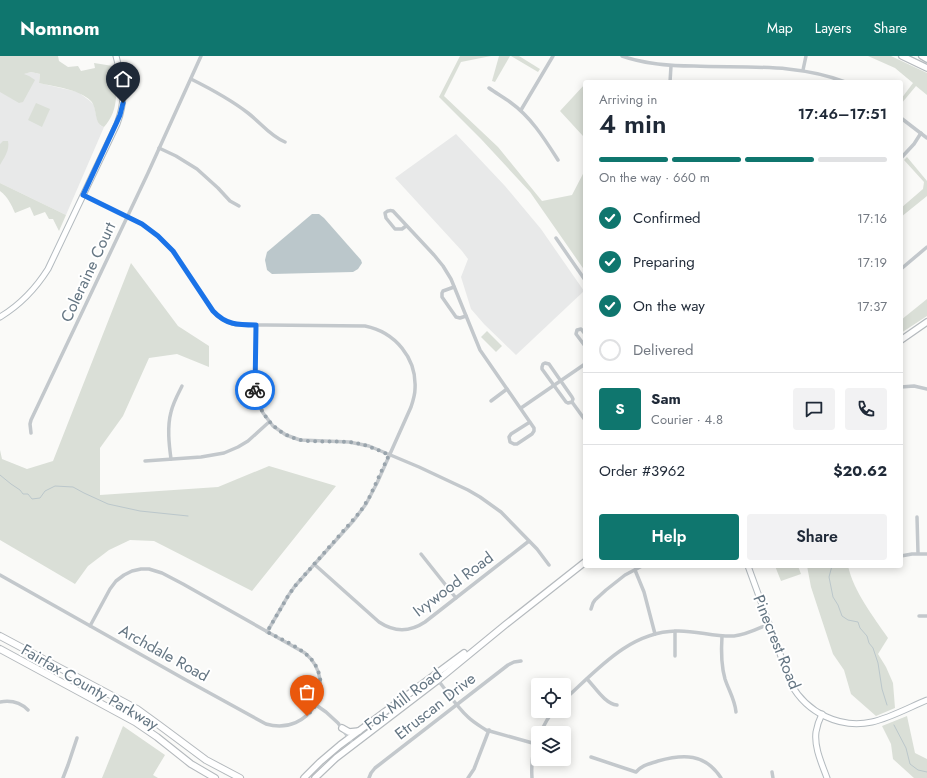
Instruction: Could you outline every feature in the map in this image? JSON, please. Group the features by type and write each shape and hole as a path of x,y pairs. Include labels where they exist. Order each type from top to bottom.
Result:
{"highway":[{"name":"Fairfax County Parkway","path":"0,636 137,709 206,760 240,778"},
{"name":"Fairfax County Parkway","path":"0,650 135,722 191,764 216,778"}],"main road":[{"path":"902,56 927,68"},
{"path":"922,56 927,59"},
{"path":"903,339 927,322"},
{"name":"Fox Mill Road","path":"315,778 336,758 583,564"},
{"name":"Fox Mill Road","path":"304,778 328,755 350,738 436,678"},
{"path":"342,728 349,732 361,730"}],"street":[{"path":"0,317 20,303 45,274 116,124 121,110 123,84 116,56"},
{"name":"Coleraine Court","path":"31,433 31,420 202,56"},
{"path":"521,110 553,56"},
{"path":"622,56 644,62 671,66 804,70 839,80"},
{"path":"804,70 806,56"},
{"path":"918,64 922,56"},
{"path":"670,80 671,66"},
{"path":"191,79 211,88 239,106 274,136 285,142"},
{"path":"488,88 510,101 521,110 536,127 558,160"},
{"path":"903,120 927,138"},
{"path":"903,156 921,133"},
{"path":"159,148 176,156 197,169 230,201 239,206"},
{"path":"83,195 150,229 164,241 173,251 213,311 230,323 256,325 365,326 381,330 390,336 405,351 412,364 415,389 411,407 366,504 354,520 295,586 267,632"},
{"path":"406,226 399,230 395,229 386,218 385,213 389,210 393,211 443,266 451,279 480,350 508,389 521,408 534,428 533,433 517,444 510,442 509,437 530,422"},
{"path":"556,238 583,277"},
{"path":"903,266 927,247"},
{"path":"454,286 443,291 442,297 456,317 460,318 466,316"},
{"path":"256,325 256,390 259,406 269,422 282,433 297,439 308,441 349,442 369,446 468,490 501,512 541,554 549,565"},
{"path":"583,332 581,329 577,330 576,332 583,343"},
{"path":"572,402 566,402 542,369 543,364 549,364 572,397 572,402 583,417"},
{"path":"521,408 583,365"},
{"path":"171,459 168,432 170,416 172,407 182,386"},
{"path":"903,387 914,386 927,389"},
{"path":"490,401 508,389"},
{"path":"144,461 216,455 231,451 248,441 269,422"},
{"path":"916,517 918,553"},
{"name":"Ivywood Road","path":"314,564 379,622 390,628 401,630 418,626 425,622 529,541"},
{"path":"903,556 918,553 927,554"},
{"path":"421,554 456,598"},
{"path":"591,609 595,600 606,590 625,575 638,568"},
{"name":"Pinecrest Road","path":"749,568 787,675 794,689 809,707 829,718 838,721 852,724 862,724 881,720 927,700"},
{"path":"90,626 110,589 116,581 124,575 132,571 145,569 162,573 305,653 314,664 318,672 320,693 316,705 332,717 354,745"},
{"path":"635,570 644,592 655,634"},
{"name":"Archdale Road","path":"0,575 266,724 281,726 295,723 307,716 316,705"},
{"path":"919,616 927,616"},
{"path":"571,694 614,655 642,638 675,630 722,636 734,636 768,624"},
{"path":"675,630 675,656"},
{"path":"722,636 722,665 736,712"},
{"name":"Etruscan Drive","path":"369,778 371,773 376,768 457,704 508,665 521,661"},
{"path":"436,678 457,704 482,728 531,743"},
{"path":"587,679 606,700 617,706"},
{"path":"0,702 14,702 20,704 28,710"},
{"path":"822,714 815,739 827,778"},
{"path":"468,778 474,768 489,730"},
{"path":"62,778 77,738"},
{"path":"591,757 636,772 647,764 672,757 691,757 699,759 710,766 721,778"},
{"path":"532,766 532,778"},
{"path":"772,772 773,778"}],"shaded area":[{"path":"0,56 58,56 59,61 68,67 78,66 81,71 95,68 94,63 113,66 116,82 116,98 113,113 104,127 98,122 93,104 86,97 73,91 39,83 40,74 31,72 24,74 35,80 23,102 19,103 0,92"},
{"path":"460,56 491,56 461,62 444,96 498,147 542,201 572,195 583,174 583,268 530,192 481,139 439,97"},
{"path":"499,56 510,56 495,82 492,81"},
{"path":"511,56 519,56 540,69 538,72"},
{"path":"868,56 891,56 927,73 927,95 916,86 903,102 903,96 913,83 895,68"},
{"path":"31,72 40,74 39,83 78,92 90,101 94,105 97,119 101,126 104,127 66,215 0,183 0,85 6,78"},
{"path":"583,86 583,136 560,111"},
{"path":"36,103 50,109 42,127 28,120"},
{"path":"456,134 505,186 541,229 583,290 583,292 516,355 471,309 461,277 468,259 395,178"},
{"path":"3,141 8,141 8,148 0,165 0,144"},
{"path":"907,157 927,181 927,196 903,215 903,206 923,189 924,182 904,160"},
{"path":"0,183 66,215 59,231 53,219 49,219 45,212 34,216 30,207 15,213 7,198 0,191"},
{"path":"312,214 319,214 324,218 361,260 362,263 358,269 353,272 272,274 267,270 265,260 267,252"},
{"path":"131,263 178,326 209,346 209,367 177,354 149,358 123,416 100,448 100,495 218,487 269,466 336,486 252,591 154,541 130,540 109,550 88,566 75,584 0,540 0,450 2,459 27,469 53,461"},
{"path":"927,299 927,316 903,332 903,318"},
{"path":"487,331 502,346 496,352 481,337"},
{"path":"776,568 799,568 801,574 781,581"},
{"path":"807,568 849,568 859,594 888,638 878,654 893,683 895,708 876,716 851,694 844,670 833,654 811,587"},
{"path":"907,716 915,753 927,759 927,778 914,778 893,759 891,744 882,726"},
{"path":"123,726 165,755 153,775 158,778 102,778"}],"waterway":[{"path":"0,475 23,494 28,494 32,499 40,498 45,491 55,486 73,487 108,504 140,511 188,516"},
{"path":"831,568 829,577 833,597 842,616 848,620 858,622 860,628 867,636 878,663 882,689 887,705"},
{"path":"894,725 906,748 910,764 918,770 927,772"}],"way so far":[{"path":"255,390 259,406 266,418 279,431 289,437 308,441 357,443 380,450 389,455 366,504 354,520 295,586 267,632 305,653 309,656 317,668 320,681 320,693 316,705 307,716"}],"route":[{"path":"123,103 120,115 83,195 142,224 164,241 173,251 217,316 230,323 256,325 255,390"}]}
